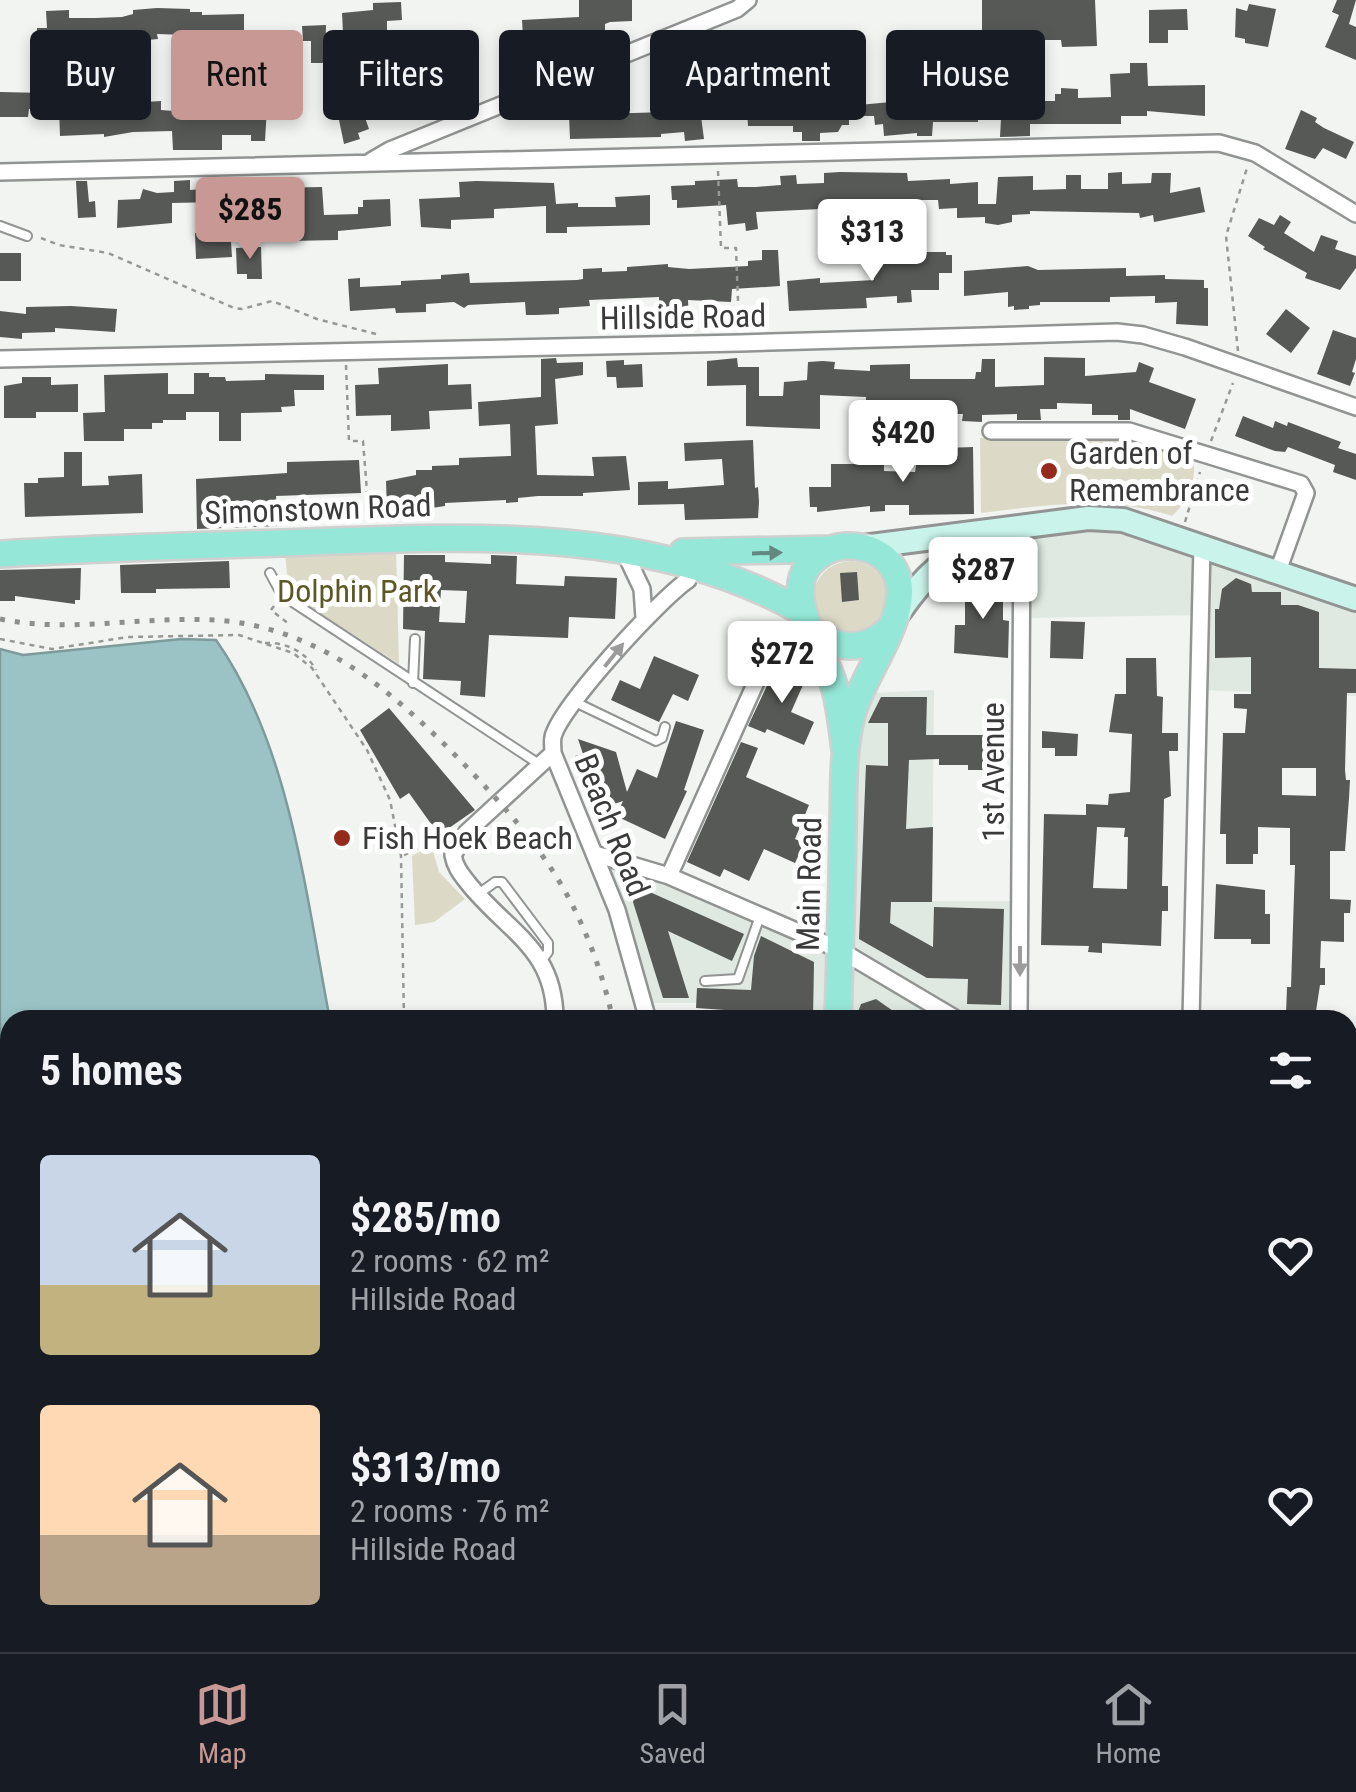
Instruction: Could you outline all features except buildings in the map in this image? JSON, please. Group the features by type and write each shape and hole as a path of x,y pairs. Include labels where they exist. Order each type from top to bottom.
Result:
{"main road":[{"path":"1022,525 959,549 927,576 879,638 862,646 828,643 807,622 800,592 804,575 814,560 831,549 863,547 1022,525 1088,518 1123,520 1356,598"},
{"name":"Simonstown Road","path":"0,554 446,537 630,550 768,553 831,549"},
{"path":"863,547 881,556 894,569 900,587 896,618"},
{"name":"Simonstown Road","path":"630,550 726,575 807,622"},
{"name":"Main Road","path":"845,750 858,694 896,618"},
{"name":"Main Road","path":"807,622 835,690 845,750 838,1010"}],"street":[{"path":"367,164 390,150 660,43 748,0"},
{"path":"0,172 1232,144 1255,152 1356,214"},
{"name":"Hillside Road","path":"0,358 740,344 1130,332 1185,347 1356,407"},
{"path":"991,431 1118,430 1304,487 1306,493 1278,572"},
{"name":"1st Avenue","path":"1019,1010 1022,525"},
{"path":"1191,1010 1202,546"},
{"path":"630,550 642,589 644,618"},
{"path":"1199,600 1210,570 1235,557"},
{"name":"Beach Road","path":"645,1010 629,948 553,752 553,736 575,702 644,618 688,580"},
{"path":"669,876 778,634"},
{"path":"553,752 458,842 454,863 478,895 542,960 554,990 555,1010"},
{"path":"595,854 669,876 840,950 941,1010"}],"lane":[{"path":"0,226 27,236"},
{"name":"Beach Road","path":"270,574 282,595 539,764"},
{"path":"413,683 416,639"},
{"path":"575,702 656,741 662,738 665,726"},
{"path":"478,895 495,882 502,882 548,943 542,960"},
{"path":"705,980 738,978 760,916"}],"path":[{"path":"718,155 720,248 736,248 740,344"},
{"path":"1238,354 1226,236 1249,162"},
{"path":"27,236 108,254 234,308 272,301 317,319 377,334"},
{"path":"346,361 348,441 363,441 370,528"},
{"path":"1184,523 1234,381"},
{"path":"271,610 289,624"},
{"path":"0,639 52,649 128,637 239,635 293,654 316,672 367,750 394,816 401,856 404,1010"},
{"path":"401,856 443,837"}],"shaded area":[{"path":"1088,518 1356,599 1356,696 1198,690 1199,615 1022,618 1022,525"},
{"path":"934,690 932,901 1020,901 1019,1010 739,1010 739,1003 644,1003 595,854 840,950 857,694"}],"green space":[{"path":"1090,436 1145,443 1194,465 1193,480 1186,499 1172,516 1101,504 981,513 980,438"},
{"name":"Dolphin Park","path":"396,551 399,664 289,593 285,553"},
{"path":"851,561 878,572 889,599 878,626 851,637 824,626 813,599 824,572"},
{"path":"428,847 439,872 465,899 434,922 415,925 412,856"}],"water":[{"path":"181,639 216,640 262,726 278,774 303,873 328,1010 0,1010 0,649 23,655"}],"railway":[{"path":"0,619 59,625 176,620 235,622 301,641 360,672 462,762 531,840 566,893 588,939 610,1010"}],"place":[{"name":"Garden of Remembrance","path":"1049,471"},
{"name":"Fish Hoek Beach","path":"342,838"}]}
